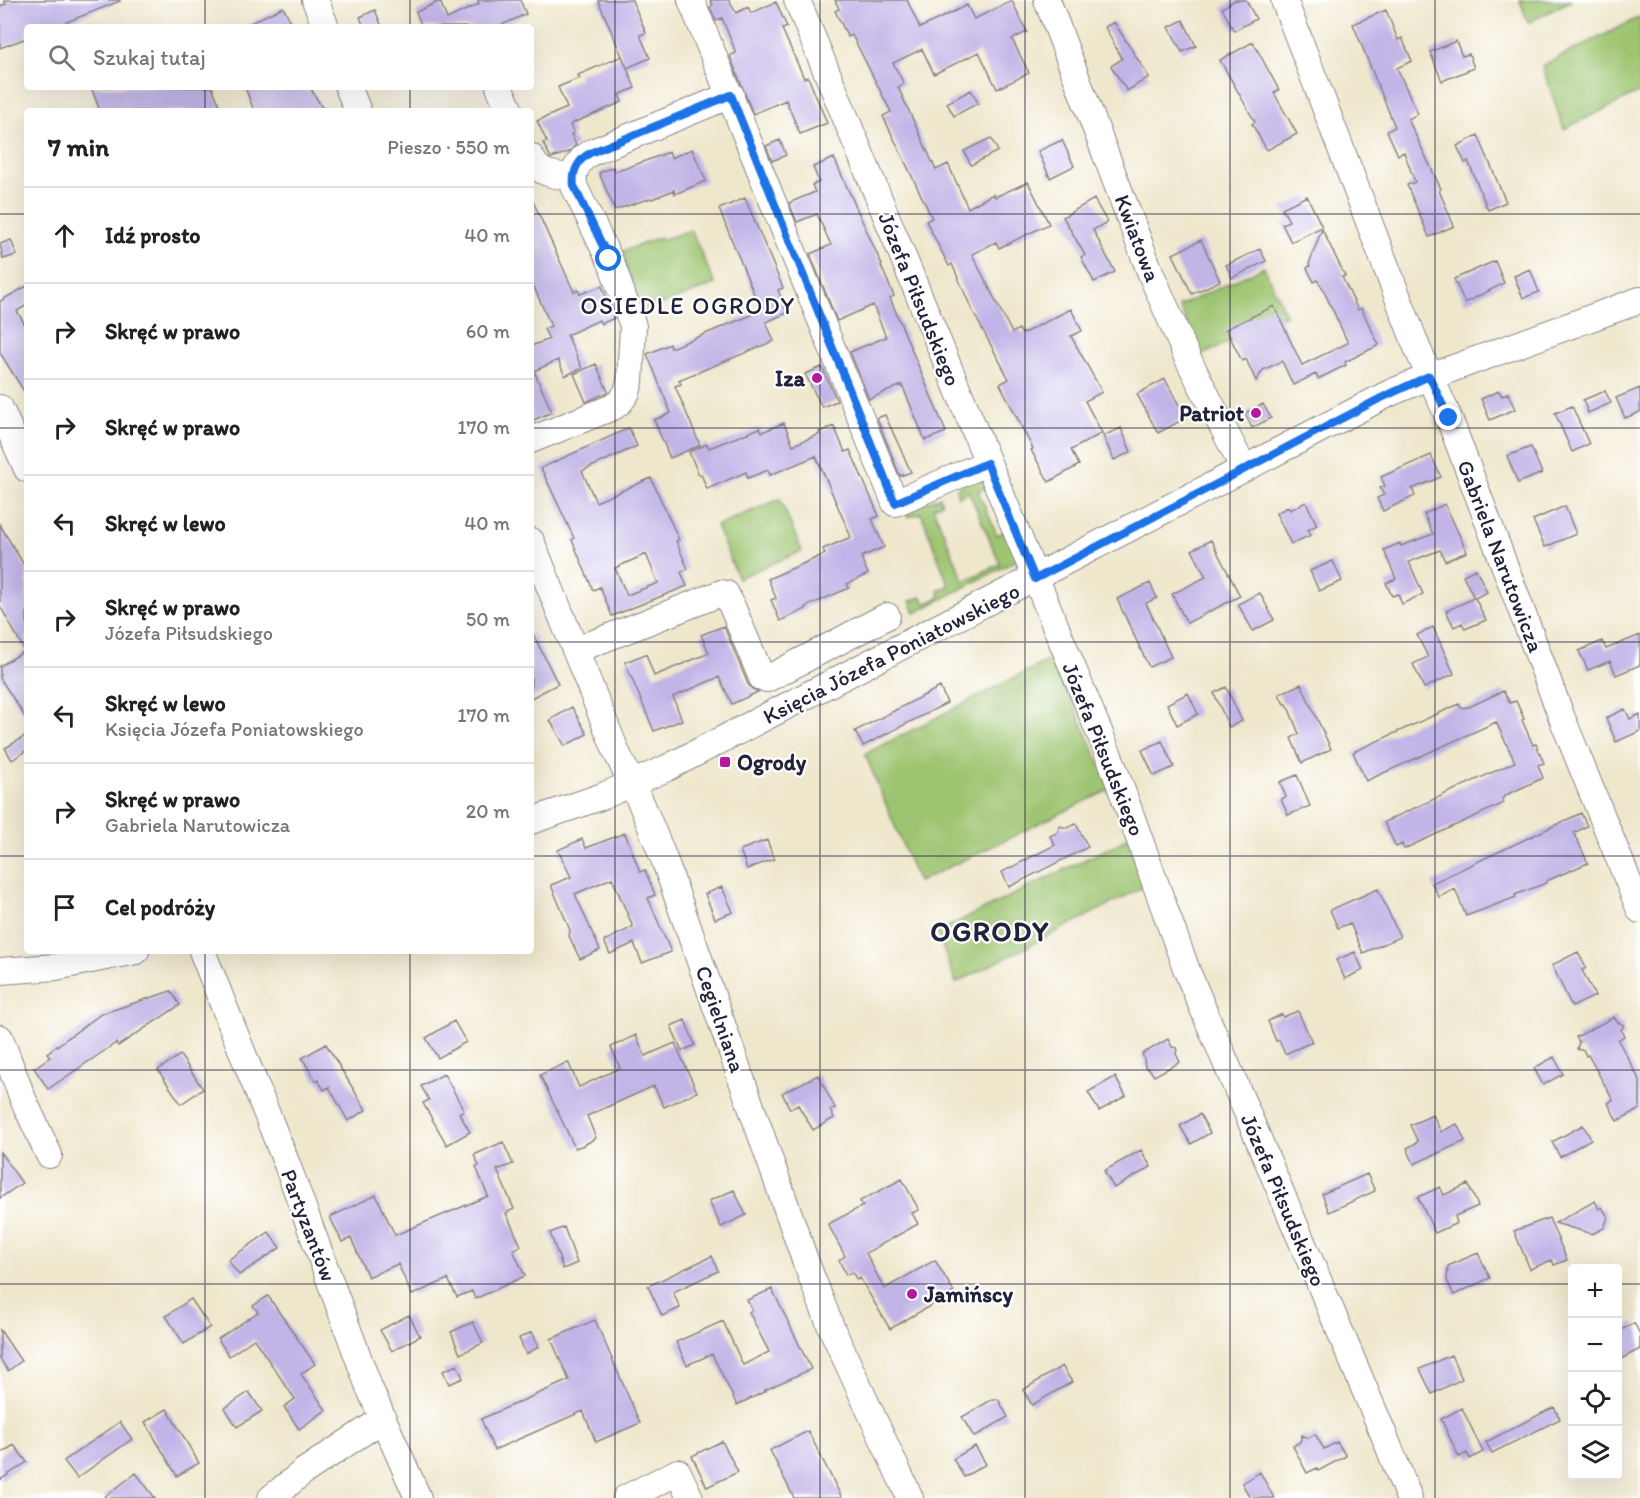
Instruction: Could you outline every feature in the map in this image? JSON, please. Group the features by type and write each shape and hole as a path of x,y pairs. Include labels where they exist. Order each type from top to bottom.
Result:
{"street":[{"path":"315,0 325,24"},
{"path":"691,0 895,503 987,463"},
{"name":"Józefa Piłsudskiego","path":"797,0 1129,805 1187,970 1409,1498"},
{"name":"Kwiatowa","path":"1047,0 1151,274 1187,357 1244,469"},
{"name":"Gabriela Narutowicza","path":"1284,0 1429,376 1449,418 1562,718 1640,910"},
{"path":"349,90 357,108"},
{"path":"500,90 509,108"},
{"path":"534,440 612,407 621,401 630,381 633,326 612,265 574,186 573,177 578,164 586,156 731,95"},
{"path":"534,163 540,170 552,175 573,177"},
{"name":"Księcia Józefa Poniatowskiego","path":"534,820 632,785 668,768 1390,393 1429,376 1640,300"},
{"path":"0,408 24,462"},
{"name":"Cegielniana","path":"534,548 668,870 805,1260 831,1327 910,1498"},
{"path":"576,650 721,593 726,594 762,678 767,679 887,615"},
{"path":"0,971 67,965 121,954"},
{"name":"Partyzantów","path":"203,954 288,1167 383,1419 418,1498"},
{"path":"0,1038 23,1099 49,1155"},
{"path":"271,1498 303,1472 383,1419"},
{"path":"626,1498 678,1472 690,1498"}],"green space":[{"path":"1520,0 1572,0 1528,23"},
{"path":"1640,17 1640,92 1564,129 1542,66"},
{"path":"691,230 715,284 642,312 621,252 660,237 661,240"},
{"path":"1264,267 1286,315 1202,355 1179,306"},
{"path":"970,479 982,480 988,487 978,491 997,535 1007,531 1019,559 915,613 910,601 922,597 925,604 940,597 938,591 949,586 921,513 908,517 905,510 940,497 942,503 933,507 964,581 1000,564 969,492 958,497 956,489"},
{"path":"780,499 802,551 738,578 716,526"},
{"path":"1053,658 1111,789 918,882 865,754"},
{"path":"1127,837 1144,887 956,983 937,932"}],"building":[{"path":"4,0 120,1 62,24 24,24 24,39 0,48 0,6 6,4"},
{"path":"478,0 520,0 526,14 504,24 421,24 416,12 440,1 447,19 479,4"},
{"path":"598,0 632,0 646,33 640,35 650,58 627,68"},
{"path":"710,0 729,0 736,13 748,7 751,13 776,2 787,27 782,29 804,78 808,77 827,123 800,134 786,100 753,114 730,56 736,53 722,18 716,21 710,7 713,5"},
{"path":"835,0 907,0 920,28 967,5 974,19 1012,1 1027,32 1012,39 1029,73 997,89 979,52 934,74 922,49 893,63 904,84 898,87 936,170 948,164 968,208 993,194 995,197 1028,182 1049,224 999,248 996,242 972,254 1012,333 1019,329 1022,334 1071,309 1082,331 1071,336 1102,392 1085,401 1102,433 1071,450 1079,465 1049,482 1000,384 1009,379 972,310 952,264 949,266 926,221 932,218 883,116 891,112 852,35 848,37 835,11 839,9"},
{"path":"1235,0 1246,0 1256,19 1234,31 1222,8"},
{"path":"283,7 292,24 248,24"},
{"path":"375,10 381,24 363,24 360,17"},
{"path":"1386,10 1398,40 1402,38 1412,61 1397,68 1418,114 1408,119 1441,189 1439,190 1454,226 1429,237 1407,185 1415,182 1404,152 1398,155 1387,131 1395,127 1353,24"},
{"path":"1183,20 1196,46 1182,52 1169,27"},
{"path":"1114,22 1149,77 1127,91 1111,66 1122,59 1105,27"},
{"path":"1456,41 1462,56 1469,54 1474,68 1442,81 1430,52"},
{"path":"1253,42 1279,90 1274,93 1297,134 1267,150 1252,124 1255,122 1220,60"},
{"path":"622,56 635,88 619,95 622,102 570,125 576,145 569,152 551,158 543,143 547,142 537,121 567,108 558,87 580,78 578,75"},
{"path":"92,90 213,90 221,108 99,108"},
{"path":"246,90 312,90 322,108 253,108"},
{"path":"971,90 978,103 954,116 947,103"},
{"path":"1478,135 1506,202 1488,210 1468,161 1465,163 1457,146"},
{"path":"991,138 998,151 971,165 964,151"},
{"path":"780,140 786,155 772,161 766,146"},
{"path":"1062,140 1074,166 1050,178 1038,151"},
{"path":"692,149 706,181 675,194 674,190 615,210 599,173 613,167 615,172 669,152 671,158"},
{"path":"834,158 882,265 894,296 890,298 946,432 925,440 902,385 869,399 850,352 886,337 873,305 837,321 810,254 831,245 817,214 797,222 789,203 815,192 812,185 819,182 813,167"},
{"path":"1307,196 1322,227 1291,242 1282,224 1289,221 1282,208"},
{"path":"745,198 783,288 778,290 787,313 766,322 774,341 679,380 681,384 675,386 700,445 670,458 654,420 671,413 647,354 670,344 671,348 761,311 719,209"},
{"path":"1094,199 1107,222 1093,230 1115,272 1094,282 1081,257 1085,255 1063,217"},
{"path":"534,204 574,292 578,290 580,294 602,286 614,318 601,324 599,320 567,335 582,368 565,376 558,360 534,371 534,345 549,339 544,329 551,326 534,287"},
{"path":"1322,229 1345,276 1342,277 1358,310 1361,308 1379,345 1318,379 1316,374 1293,385 1282,361 1263,370 1256,381 1246,359 1242,361 1226,329 1274,306 1302,365 1348,343 1322,287 1317,280 1314,282 1307,268 1310,266"},
{"path":"11,240 17,255 3,259 0,244"},
{"path":"1201,240 1220,281 1192,294 1173,254"},
{"path":"1260,249 1266,261 1232,278 1226,265"},
{"path":"1495,261 1504,283 1465,303 1454,279"},
{"path":"1530,269 1539,292 1523,298 1514,276"},
{"path":"24,288 24,307 17,311 24,323 24,391 0,353 0,301"},
{"path":"596,364 608,392 586,402 574,374"},
{"path":"822,367 837,401 822,407 805,374"},
{"path":"534,371 552,412 534,420"},
{"path":"1165,379 1186,418 1158,433 1137,394"},
{"path":"1640,388 1640,412 1625,418 1616,398"},
{"path":"1499,391 1502,396 1508,393 1515,409 1490,420 1481,399"},
{"path":"1605,391 1611,403 1588,413 1583,400"},
{"path":"1263,404 1271,418 1252,428 1245,413"},
{"path":"1572,406 1589,444 1572,452 1555,413"},
{"path":"885,415 911,472 900,476 877,418"},
{"path":"784,423 793,445 834,426 845,452 850,450 879,516 872,519 884,547 861,557 868,574 847,584 849,588 805,607 806,609 780,621 771,600 776,598 768,579 825,554 823,549 851,537 816,456 770,475 768,470 748,478 746,472 707,489 689,452 707,444 709,448 760,428 762,432"},
{"path":"629,428 637,446 582,471 596,502 651,478 679,540 676,541 688,569 681,572 687,586 612,616 600,587 593,590 572,540 574,538 541,468","holes":["646,554 658,583 627,595 615,568"]},
{"path":"1121,428 1131,452 1114,460 1103,436"},
{"path":"1531,447 1542,473 1518,483 1507,456"},
{"path":"1431,455 1441,477 1412,489 1415,496 1383,511 1377,498 1384,495 1380,488 1385,486 1381,477"},
{"path":"1306,502 1317,525 1308,530 1311,535 1291,544 1276,513 1288,507 1290,510"},
{"path":"1445,504 1467,552 1445,561 1440,550 1409,562 1423,594 1402,604 1398,594 1392,596 1386,583 1396,579 1384,550 1433,534 1424,514"},
{"path":"1565,506 1576,534 1545,547 1533,520"},
{"path":"0,525 24,565 24,649 0,606"},
{"path":"1211,540 1240,596 1187,623 1172,594 1206,577 1192,550"},
{"path":"1333,561 1342,581 1319,591 1310,571"},
{"path":"1476,569 1487,592 1475,598 1486,620 1465,629 1462,623 1454,627 1446,611 1474,598 1463,575"},
{"path":"1150,583 1157,598 1146,603 1171,657 1149,667 1117,599"},
{"path":"1260,593 1274,620 1253,631 1238,604"},
{"path":"724,626 748,684 758,692 732,704 719,677 673,697 682,720 654,731 625,662 646,654 654,676 709,653 701,635"},
{"path":"1433,627 1454,674 1424,688 1413,664 1428,657 1417,635"},
{"path":"1640,635 1640,665 1616,675 1610,661 1588,670 1579,651 1602,641 1606,649"},
{"path":"534,636 558,684 534,696"},
{"path":"24,652 24,715 0,678 0,666"},
{"path":"1301,684 1331,749 1302,763 1291,738 1299,734 1287,704 1284,704 1279,694"},
{"path":"940,687 947,703 863,746 855,731"},
{"path":"1226,687 1242,721 1229,727 1214,693"},
{"path":"1503,691 1510,703 1516,701 1533,745 1536,744 1544,763 1538,765 1543,778 1508,794 1502,799 1504,803 1404,849 1402,844 1396,847 1384,822 1515,762 1496,722 1366,781 1353,752 1459,704 1461,708 1469,707"},
{"path":"1188,693 1198,714 1177,725 1167,704"},
{"path":"572,707 587,734 565,746 550,720"},
{"path":"1625,709 1630,719 1640,714 1640,731 1616,742 1606,718"},
{"path":"24,737 24,752 12,760 5,748"},
{"path":"1162,741 1174,767 1154,776 1142,750"},
{"path":"1297,775 1310,806 1288,815 1281,799 1286,797 1280,782"},
{"path":"1581,813 1587,826 1574,833 1588,863 1515,895 1516,897 1466,916 1455,889 1439,897 1432,883"},
{"path":"1076,824 1088,847 1009,887 1002,872 1055,845 1050,836 1057,833 1060,826 1067,828"},
{"path":"625,833 640,872 645,870 655,895 648,898 671,952 642,963 634,943 610,954 604,941 633,927 612,878 575,894 600,950 580,959 569,936 570,930 551,885 571,877 558,850 582,839 586,848"},
{"path":"767,840 774,859 747,869 740,850"},
{"path":"722,887 733,912 715,919 705,894"},
{"path":"1378,889 1400,937 1363,953 1350,923 1338,928 1330,910"},
{"path":"1355,952 1363,970 1345,979 1336,960"},
{"path":"1578,952 1586,968 1582,970 1595,996 1572,1007 1552,965"},
{"path":"171,991 180,1005 118,1046 116,1043 48,1089 34,1068 50,1057 47,1053 101,1014"},
{"path":"1298,1011 1312,1042 1285,1054 1279,1040 1276,1041 1268,1021 1282,1014 1283,1017"},
{"path":"1614,1017 1617,1022 1624,1025 1621,1030 1624,1036 1618,1040 1640,1081 1640,1109 1617,1121 1608,1103 1613,1100 1588,1055 1586,1056 1584,1051 1577,1049 1579,1042 1576,1037"},
{"path":"685,1020 695,1045 682,1051 671,1026"},
{"path":"454,1021 466,1042 438,1058 426,1038"},
{"path":"636,1035 645,1056 675,1043 697,1092 664,1107 654,1086 587,1116 596,1138 575,1148 540,1075 568,1062 579,1087 620,1068 611,1047"},
{"path":"1168,1039 1172,1047 1177,1048 1176,1054 1180,1062 1154,1076 1145,1067 1142,1054"},
{"path":"326,1044 366,1110 348,1121 329,1087 324,1090 302,1058"},
{"path":"180,1055 203,1089 181,1104 158,1070"},
{"path":"1554,1057 1563,1074 1543,1085 1534,1068"},
{"path":"444,1074 464,1110 459,1113 470,1132 447,1145 423,1103 429,1100 421,1086"},
{"path":"818,1075 835,1108 830,1110 834,1118 813,1130 798,1105 790,1109 782,1093"},
{"path":"1115,1077 1126,1096 1099,1111 1088,1092"},
{"path":"1200,1114 1210,1133 1191,1144 1180,1126"},
{"path":"1433,1115 1441,1132 1457,1124 1465,1141 1414,1164 1407,1148 1418,1142 1410,1125"},
{"path":"1583,1125 1591,1139 1560,1157 1552,1142"},
{"path":"503,1142 513,1164 497,1170 514,1209 506,1213 521,1246 513,1250 525,1276 475,1299 472,1291 457,1297 448,1279 412,1295 398,1264 368,1277 351,1238 342,1242 330,1217 376,1195 395,1235 488,1196 476,1167 479,1166 474,1155"},
{"path":"1141,1150 1151,1167 1114,1188 1104,1171"},
{"path":"0,1152 22,1183 0,1198"},
{"path":"1367,1174 1375,1191 1329,1212 1322,1194"},
{"path":"902,1179 919,1210 912,1213 918,1224 866,1253 884,1289 935,1260 954,1292 890,1329 860,1278 857,1280 852,1272 846,1275 839,1260 845,1256 828,1224 863,1206 860,1201"},
{"path":"1468,1184 1478,1206 1455,1216 1457,1223 1435,1233 1418,1197 1440,1187 1444,1195"},
{"path":"734,1190 746,1215 721,1227 709,1201"},
{"path":"1595,1201 1599,1209 1602,1207 1608,1217 1604,1228 1592,1234 1555,1223"},
{"path":"1549,1218 1567,1260 1554,1265 1552,1260 1530,1269 1514,1231"},
{"path":"564,1227 577,1263 563,1269 550,1233"},
{"path":"269,1232 280,1248 239,1275 228,1260"},
{"path":"1478,1253 1490,1278 1454,1295 1447,1280 1448,1266"},
{"path":"712,1256 718,1271 673,1292 680,1308 662,1316 648,1286"},
{"path":"772,1289 811,1369 737,1405 712,1354 687,1365 676,1342 723,1321 743,1365 769,1352 749,1312 752,1310 747,1300"},
{"path":"268,1296 315,1364 301,1374 326,1410 299,1429 284,1407 295,1399 254,1339 229,1356 218,1339 258,1312 253,1306"},
{"path":"191,1299 210,1327 184,1344 166,1316"},
{"path":"409,1315 420,1336 392,1351 380,1330"},
{"path":"595,1320 640,1423 596,1442 583,1411 494,1450 481,1419 569,1380 551,1339"},
{"path":"473,1322 483,1343 460,1354 451,1332"},
{"path":"1634,1323 1640,1334 1640,1349 1622,1358 1622,1329"},
{"path":"0,1330 21,1361 8,1371 0,1359"},
{"path":"532,1332 539,1347 526,1354 519,1338"},
{"path":"1451,1355 1462,1379 1432,1394 1420,1369"},
{"path":"457,1365 463,1378 449,1384 443,1371"},
{"path":"1062,1366 1072,1382 1032,1405 1023,1390"},
{"path":"249,1392 262,1411 237,1427 225,1408"},
{"path":"993,1399 998,1399 1008,1417 974,1437 962,1417"},
{"path":"1554,1407 1560,1419 1492,1453 1486,1442"},
{"path":"1462,1408 1483,1452 1470,1459 1467,1453 1459,1457 1441,1419"},
{"path":"167,1409 199,1463 177,1476 145,1422"},
{"path":"120,1422 132,1439 77,1478 64,1461"},
{"path":"808,1431 842,1498 794,1498 770,1450"},
{"path":"1315,1434 1324,1449 1337,1442 1346,1456 1318,1471 1317,1468 1307,1473 1293,1446 1300,1442 1302,1435 1308,1438"},
{"path":"722,1441 738,1472 707,1487 692,1456"},
{"path":"14,1445 27,1462 0,1480 0,1454"},
{"path":"975,1446 986,1464 964,1477 953,1459"},
{"path":"1260,1472 1274,1498 1250,1498 1242,1483"},
{"path":"136,1473 155,1498 103,1498"}],"place":[{"name":"Iza","path":"817,378"},
{"name":"Patriot","path":"1256,413"},
{"name":"Ogrody","path":"725,762"},
{"name":"Jamińscy","path":"912,1294"}],"district":[{"name":"OSIEDLE OGRODY","path":"688,306"},
{"name":"OGRODY","path":"990,931"}],"route":[{"path":"609,259 574,186 573,177 578,164 590,153 731,95 832,352 895,503 987,463 1035,579 1390,393 1429,376 1449,418"}]}
